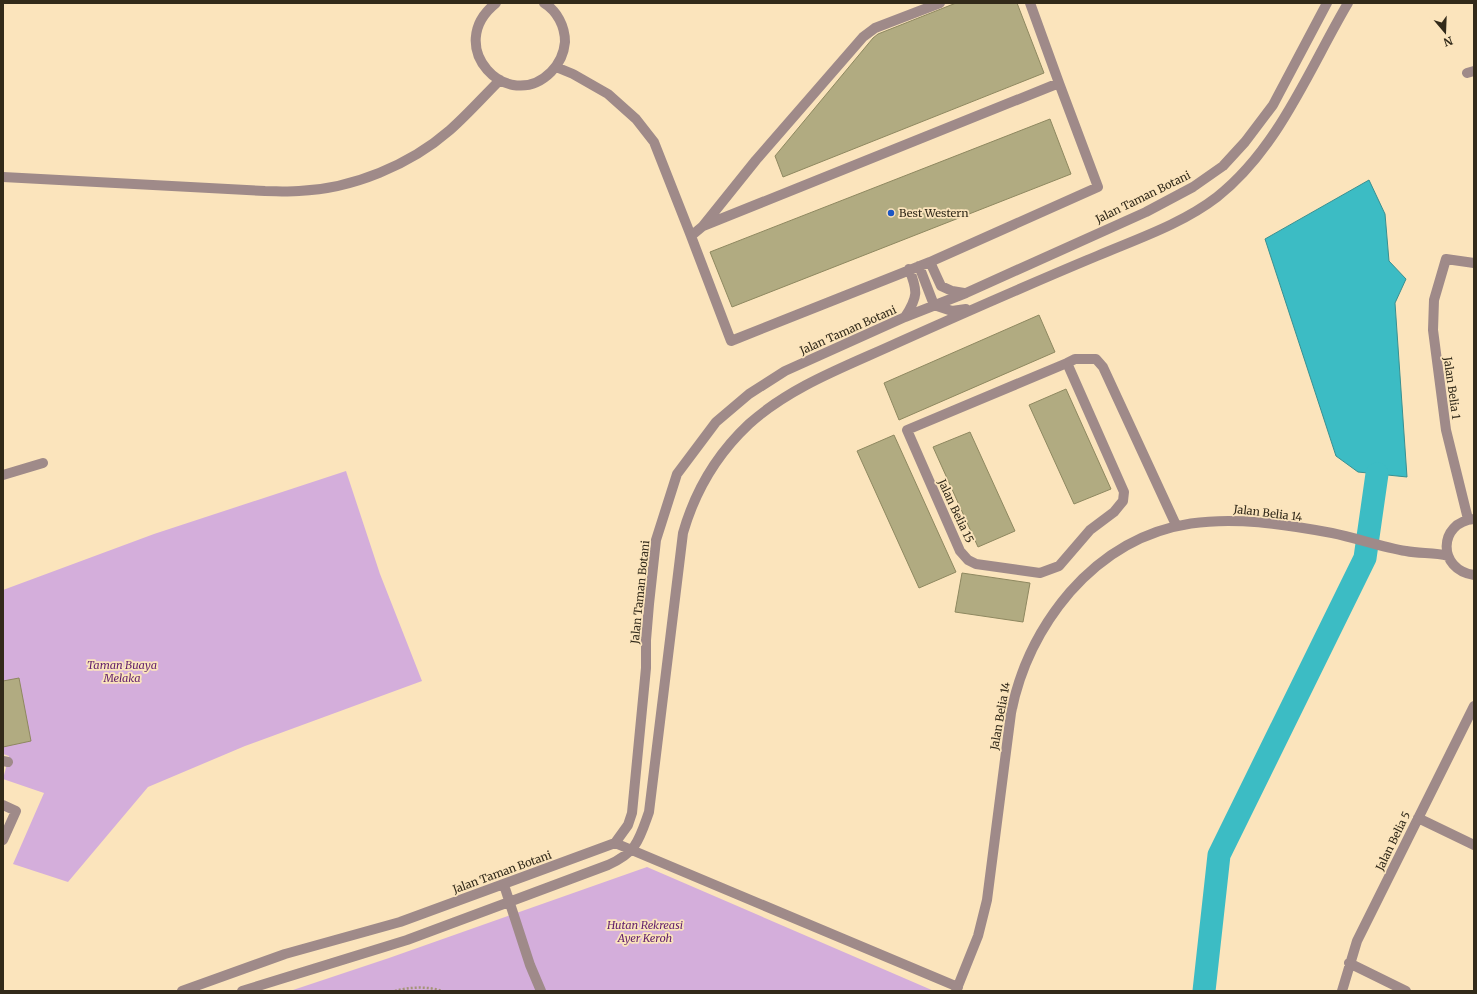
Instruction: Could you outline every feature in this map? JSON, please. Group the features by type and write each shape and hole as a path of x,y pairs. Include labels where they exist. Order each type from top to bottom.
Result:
{"street":[{"path":"496,3 487,10 479,22 475,35 476,49 480,61 484,67 500,80 511,84 524,85 536,82 547,76 556,67 564,48 563,28 558,16 544,3"},
{"path":"691,236 703,226 756,160 863,37 875,28 940,3"},
{"path":"556,67 573,74 608,94 636,119 654,142 731,341 909,269 930,262 1098,187 1058,83 1030,3"},
{"name":"Jalan Taman Botani","path":"182,991 285,954 400,922 615,843 628,825 632,813 646,668 646,640 649,604 656,540 677,474 716,422 749,394 785,371 905,317 966,293 1146,212 1194,187 1223,166 1245,142 1273,105 1327,3"},
{"path":"242,991 408,940 509,903 624,858 632,850 649,812 683,533 697,494 714,464 734,439 765,411 800,389 974,309 1172,223 1215,198 1248,168 1277,129 1348,3"},
{"path":"3,177 265,191 300,191 329,187 383,171 418,153 449,130 500,80"},
{"path":"703,226 1058,83"},
{"name":"Jalan Belia 1","path":"1471,519 1446,430 1433,330 1434,300 1446,259 1474,263"},
{"path":"930,262 941,286 952,291 966,293"},
{"path":"919,266 934,305 952,311 974,309"},
{"path":"905,317 914,302 915,287 909,269"},
{"name":"Jalan Belia 15","path":"1067,363 1124,492 1123,500 1114,512 1090,530 1059,566 1050,571 1040,573 976,564 968,560 960,551 907,430 1076,359 1096,359 1103,367 1176,525"},
{"path":"3,476 42,463"},
{"path":"1471,519 1459,523 1452,529 1446,547 1452,564 1458,570 1474,575"},
{"name":"Jalan Belia 14","path":"957,989 978,936 987,900 1015,689 1034,643 1047,621 1092,568 1140,537 1176,525 1236,520 1333,533 1406,552 1448,556"},
{"name":"Jalan Belia 5","path":"1342,991 1356,941 1474,706"},
{"path":"3,805 16,811 3,840"},
{"path":"1418,818 1474,845"},
{"path":"615,843 957,989"},
{"path":"504,885 530,965 541,991"},
{"path":"1349,963 1406,991"}],"path":[{"path":"395,991 412,988 436,989 442,991"}],"green space":[{"name":"Taman Buaya Melaka","path":"346,471 380,574 422,681 245,746 148,787 68,882 13,864 44,793 3,779 9,756 3,754 3,590 154,534"},
{"name":"Hutan Rekreasi Ayer Keroh","path":"647,867 934,991 290,991 389,958"}],"water":[{"path":"1369,180 1385,214 1389,261 1406,279 1395,303 1407,477 1358,472 1336,456 1265,239"}],"building":[{"path":"956,3 1017,3 1044,73 783,177 775,156 873,38 878,34"},
{"name":"Best Western","path":"1050,119 1071,174 732,307 710,252"},
{"path":"1039,315 1055,352 899,420 884,383"},
{"path":"1066,389 1111,489 1074,504 1029,405"},
{"path":"970,432 1015,531 978,547 933,447"},
{"path":"894,435 956,572 919,588 857,451"},
{"path":"962,573 1030,583 1023,622 955,612"},
{"path":"19,678 31,741 3,747 3,681"}],"waterway":[{"path":"1204,991 1219,855 1365,558 1377,474"}],"place":[{"name":"Best Western","path":"891,213"}]}
